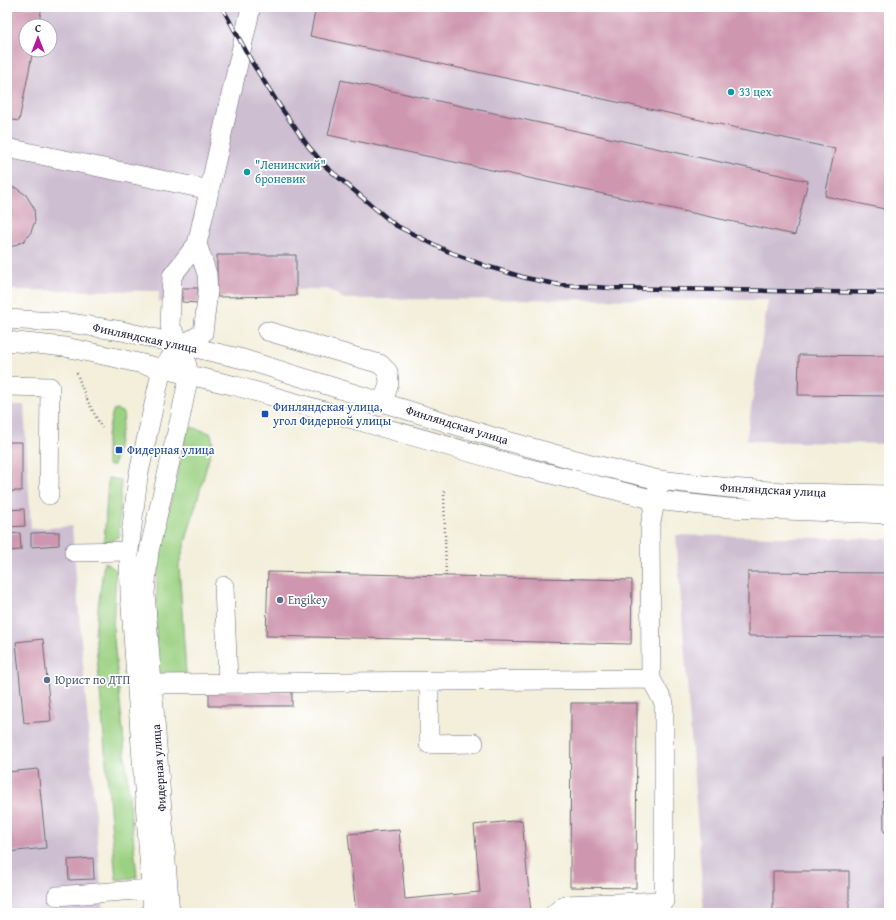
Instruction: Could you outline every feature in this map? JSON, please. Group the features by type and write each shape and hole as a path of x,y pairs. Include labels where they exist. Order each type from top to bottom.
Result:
{"street":[{"path":"197,244 207,274 203,333 182,345 170,326 172,276 197,244 251,7"},
{"path":"7,148 210,190"},
{"name":"Финляндская улица","path":"7,319 70,323 122,331 243,359 500,439 587,463 659,480 730,488 798,493 889,495"},
{"path":"267,330 380,364 388,372 389,383 383,403"},
{"name":"Финляндская улица","path":"7,341 65,347 162,368 243,388 515,465 655,500 728,508 889,514"},
{"name":"Фидерная улица","path":"170,913 160,888 130,601 129,551 138,477 162,368 182,345"},
{"name":"Фидерная улица","path":"153,913 160,888 152,684 145,593 149,551 189,375 182,345"},
{"path":"7,386 50,388 49,495"},
{"path":"555,913 565,905 664,901 664,702 651,679 650,527 659,480"},
{"path":"74,552 129,551"},
{"path":"224,586 228,682"},
{"path":"152,684 228,682 651,679"},
{"path":"429,681 430,744 474,743"},
{"path":"57,896 160,888"}],"path":[{"path":"77,374 90,406 102,428"},
{"path":"444,491 446,576"}],"shaded area":[{"path":"7,7 889,7 889,444 746,441 768,300 344,299 328,289 296,290 296,296 217,297 217,291 198,303 159,302 159,291 7,290"},
{"path":"7,405 24,405 31,529 72,526 103,913 7,913"},
{"path":"676,535 889,539 889,913 704,913"}],"green space":[{"path":"117,410 122,412 124,416 114,465 109,466 107,463 107,436 113,411"},
{"path":"188,426 210,433 213,444 179,565 186,674 155,676 159,553"},
{"path":"108,478 121,480 119,537 104,544"},
{"path":"104,562 116,570 113,629 137,877 116,880 95,632"}],"building":[{"path":"7,7 42,7 40,18 18,18 18,58 31,58 19,121 7,119"},
{"name":"33 цех","path":"316,7 889,7 889,210 825,196 835,149 310,36"},
{"path":"341,80 808,181 795,235 328,135"},
{"path":"7,187 16,188 26,195 34,208 35,221 31,232 24,241 11,247 7,246"},
{"path":"217,255 296,255 296,296 217,297"},
{"path":"182,288 198,288 198,303 182,302"},
{"path":"799,355 889,356 889,396 798,395"},
{"path":"7,442 22,442 22,491 7,491"},
{"path":"24,509 25,526 7,527 7,510"},
{"path":"59,532 59,545 31,547 31,533"},
{"path":"20,533 21,550 7,551 7,534"},
{"path":"268,572 632,580 631,644 266,636"},
{"path":"748,572 889,573 889,637 748,636"},
{"path":"43,639 51,721 24,723 16,642"},
{"path":"209,691 292,692 292,706 209,706"},
{"path":"571,703 637,703 636,888 570,887"},
{"path":"889,756 889,832 884,832 883,757"},
{"path":"38,769 46,848 7,852 7,772"},
{"path":"522,820 531,913 356,913 348,834 399,830 405,899 480,892 474,825"},
{"path":"93,858 94,879 69,880 68,860"},
{"path":"773,871 849,871 849,911 773,911"},
{"path":"849,912 849,913 773,913"}],"railway":[{"path":"222,7 253,64 279,105 308,146 325,166 395,225 447,251 486,266 526,278 560,285 611,288 889,293"}],"place":[{"name":"33 цех","path":"731,92"},
{"name":"\"Ленинский\" броневик","path":"247,172"},
{"name":"Финляндская улица, угол Фидерной улицы","path":"265,414"},
{"name":"Фидерная улица","path":"119,450"},
{"name":"Engikey","path":"280,600"},
{"name":"Юрист по ДТП","path":"47,680"}]}
